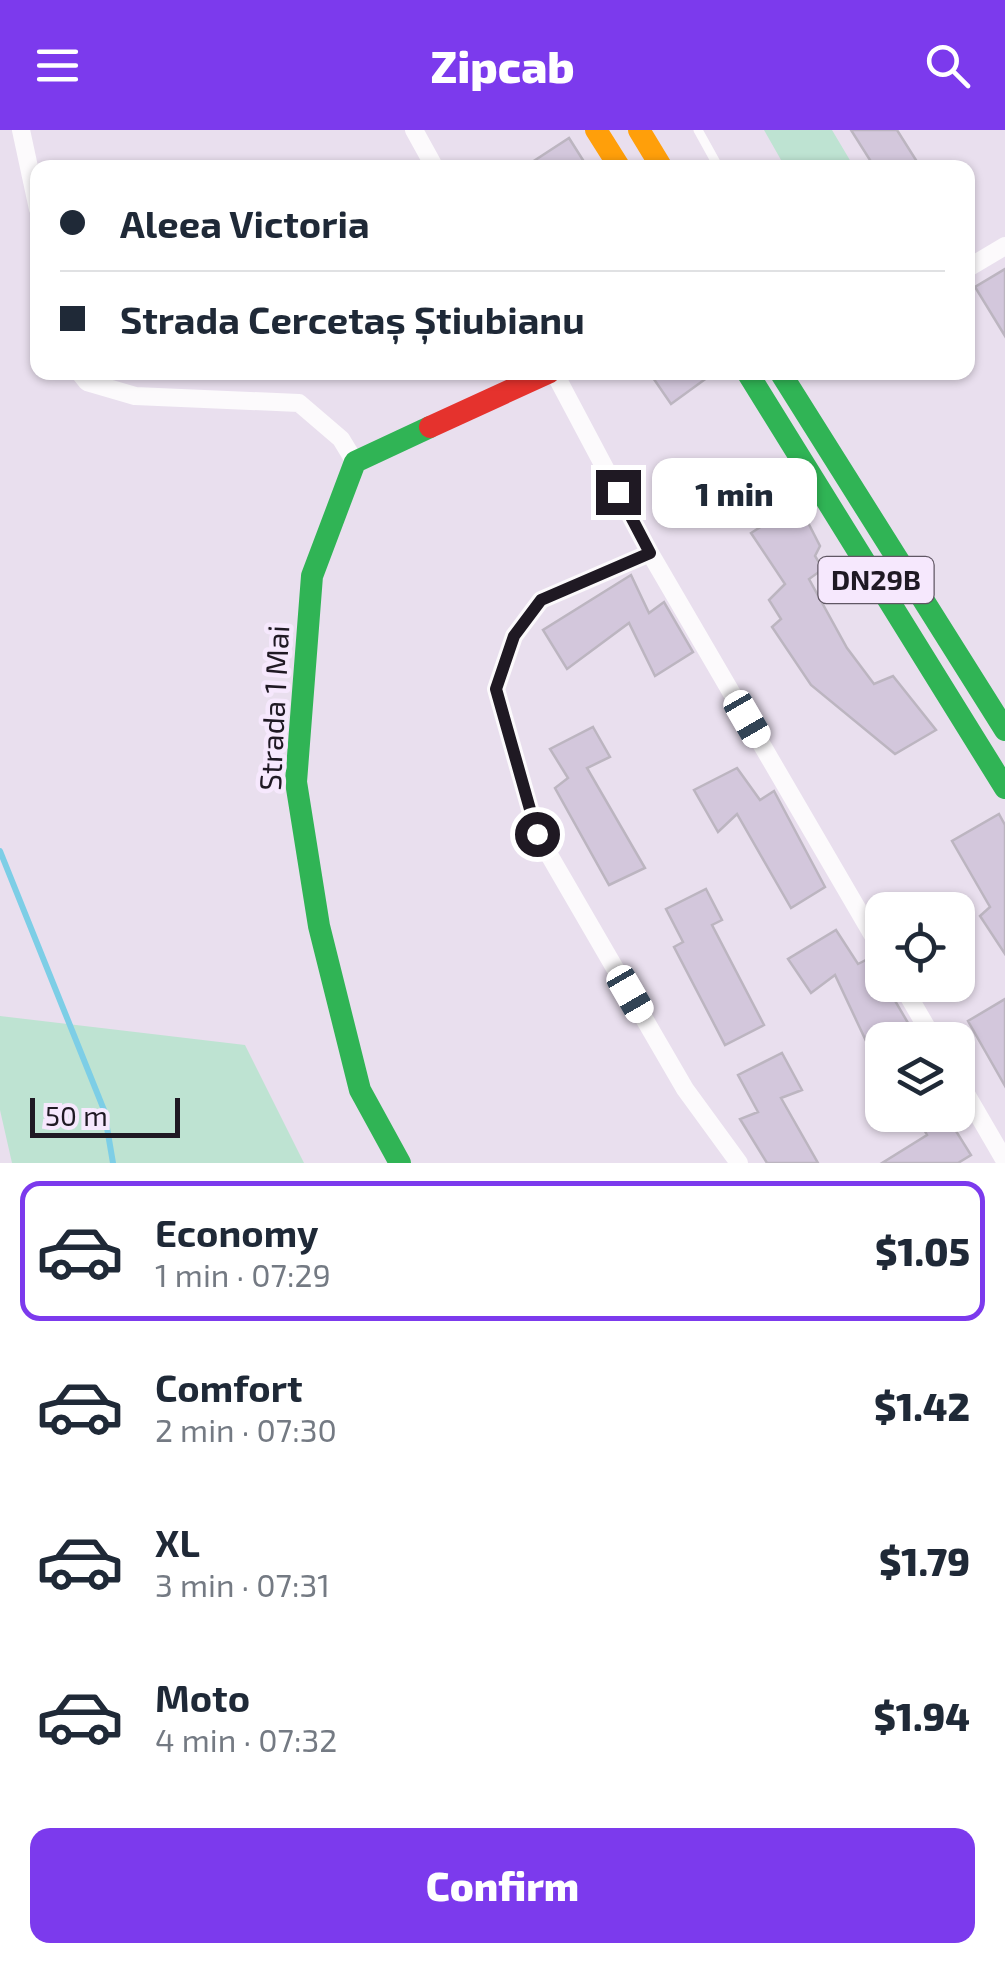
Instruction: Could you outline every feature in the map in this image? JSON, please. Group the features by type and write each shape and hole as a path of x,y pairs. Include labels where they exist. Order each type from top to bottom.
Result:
{"main road":[{"path":"596,130 615,160"},
{"path":"639,130 657,160"},
{"path":"355,462 534,380"},
{"name":"DN29B","path":"751,380 1003,778"},
{"name":"DN29B","path":"785,380 1005,730"},
{"name":"Strada 1 Mai","path":"355,462 312,576 296,782 319,926 360,1090 400,1163"}],"street":[{"path":"21,130 30,172"},
{"path":"414,130 431,160"},
{"path":"975,264 1005,246"},
{"path":"85,380 135,396 299,403 341,439 355,462"},
{"path":"556,380 650,553 865,922"},
{"path":"650,553 541,600 514,636 496,689 537,834 685,1090 740,1163"},
{"path":"975,1109 1005,1161"}],"lane":[{"path":"698,130 714,160"}],"green space":[{"path":"764,130 832,130 850,160 781,160"},
{"path":"0,1016 245,1045 304,1163 12,1163 0,1110"}],"building":[{"path":"851,130 897,130 916,160 870,160"},
{"path":"569,138 583,160 535,160"},
{"path":"1005,269 1005,336 975,287"},
{"path":"654,380 704,380 671,404"},
{"path":"798,503 820,546 815,556 823,569 809,579 847,648 874,684 893,676 936,730 895,754 811,685 772,627 781,619 769,600 785,584 751,533"},
{"path":"631,575 649,613 664,602 693,652 655,676 629,623 567,669 543,630"},
{"path":"593,727 610,757 587,768 645,868 609,885 555,788 568,778 550,749"},
{"path":"737,768 760,800 774,791 825,887 791,908 737,814 718,832 694,790"},
{"path":"999,814 1005,825 1005,954 980,916 990,907 952,841"},
{"path":"706,889 722,920 712,925 764,1025 725,1045 674,947 683,942 666,909"},
{"path":"836,930 858,964 865,960 865,1002 896,1002 907,1022 865,1022 865,1039 835,975 811,993 788,959"},
{"path":"1005,999 1005,1086 975,1033 975,1022 968,1021"},
{"path":"782,1053 802,1090 781,1098 818,1163 767,1163 740,1119 758,1112 738,1075"},
{"path":"925,1132 957,1132 971,1155 958,1163 882,1163 927,1135"}],"waterway":[{"path":"0,851 104,1110 113,1163"}],"traffic: fast":[{"path":"752,380 1005,788"},
{"path":"785,380 1005,730"},
{"path":"400,1163 360,1090 319,926 296,782 312,576 355,462 430,427"}],"traffic: slow":[{"path":"596,130 615,160"},
{"path":"639,130 657,160"}],"traffic: jam":[{"path":"430,427 533,380"}],"route":[{"path":"537,834 496,689 514,636 541,600 650,553 618,492"}]}
